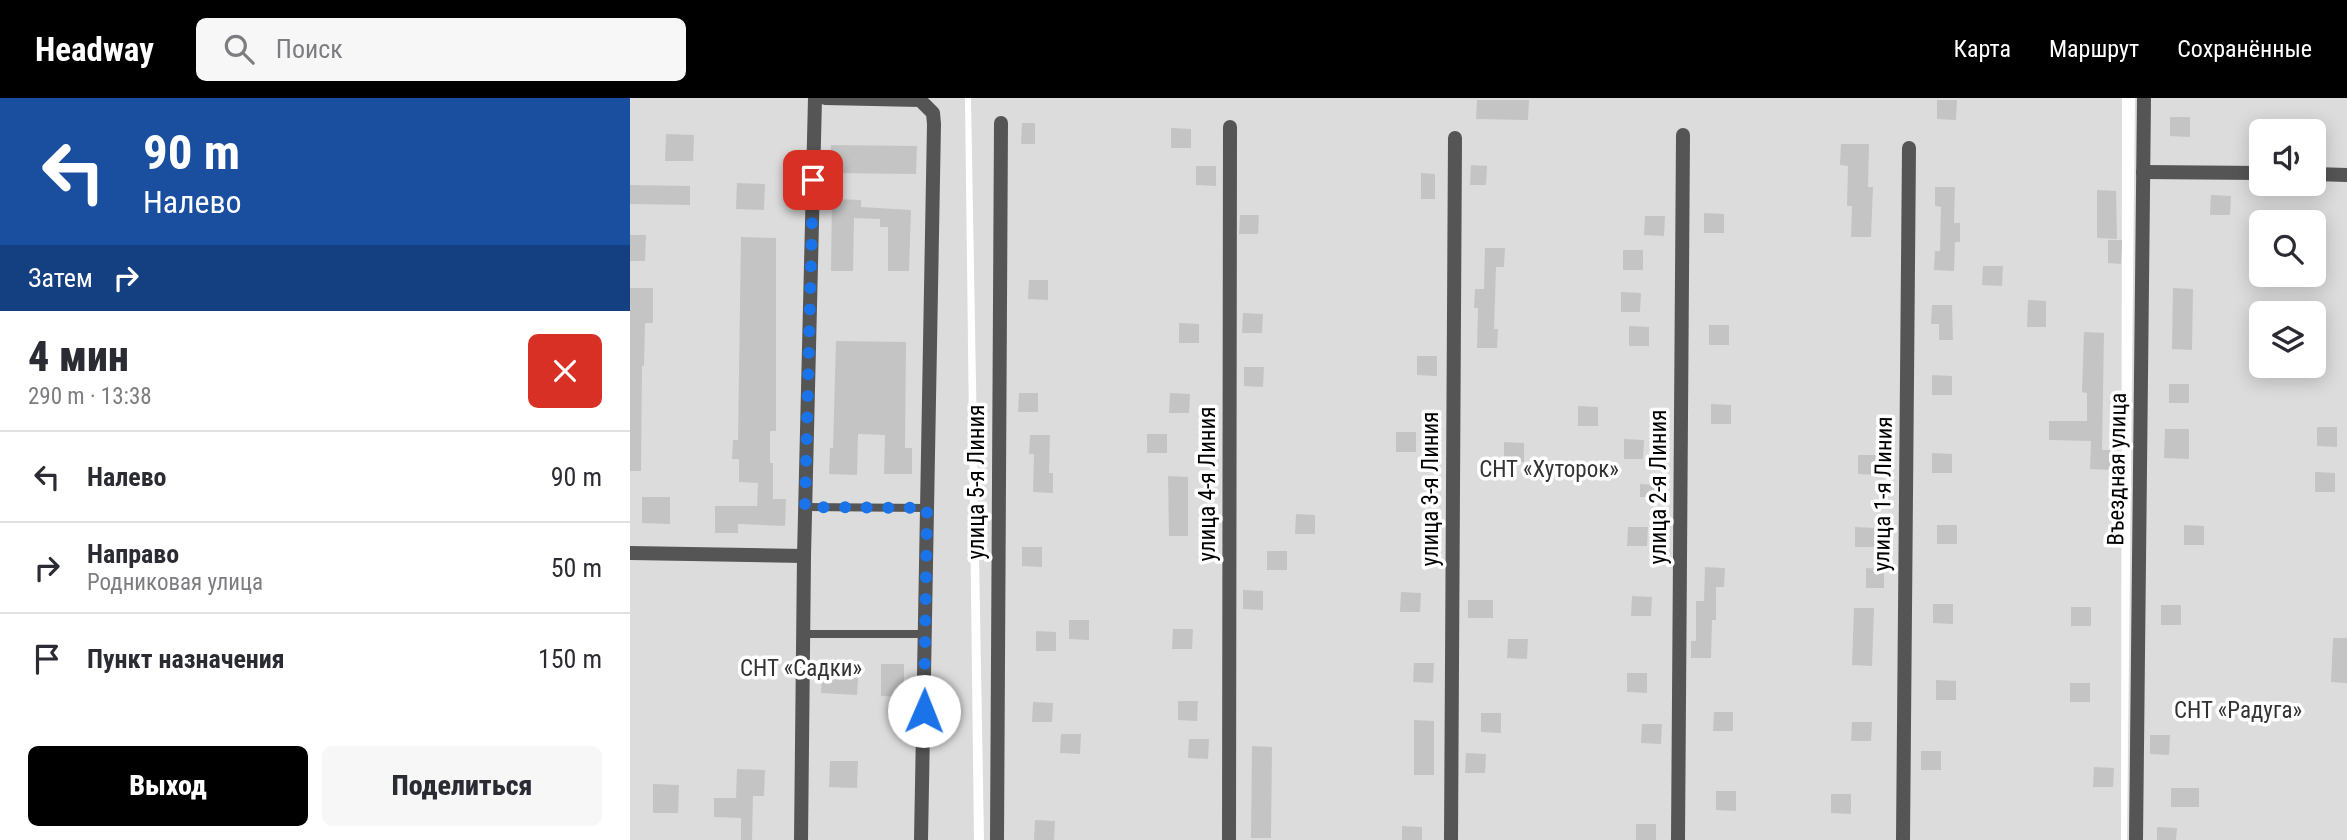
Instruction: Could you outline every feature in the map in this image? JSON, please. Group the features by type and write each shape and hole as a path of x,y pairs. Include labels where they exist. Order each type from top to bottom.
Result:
{"street":[{"path":"801,840 804,556 815,98"},
{"path":"825,98 920,100 933,113 921,840"},
{"name":"Въездная улица","path":"2136,840 2144,98"},
{"name":"улица 5-я Линия","path":"997,840 1001,124"},
{"name":"улица 4-я Линия","path":"1229,840 1230,127"},
{"name":"улица 2-я Линия","path":"1678,840 1682,135"},
{"name":"улица 3-я Линия","path":"1451,840 1455,138"},
{"name":"улица 1-я Линия","path":"1903,840 1909,149"},
{"path":"2143,172 2249,173"},
{"path":"2326,174 2347,174"},
{"path":"630,554 804,556"}],"lane":[{"path":"805,507 927,508"},
{"path":"803,634 925,634"}],"green space":[{"name":"СНТ «Садки»","path":"630,98 965,98 974,840 630,840"},
{"name":"СНТ «Хуторок»","path":"971,98 2122,98 2121,840 984,840"},
{"name":"СНТ «Радуга»","path":"2135,98 2347,98 2347,840 2127,840"}],"building":[{"path":"1477,100 1529,100 1528,120 1476,119"},
{"path":"1937,100 1957,100 1956,120 1937,119"},
{"path":"2170,117 2190,117 2190,137 2170,136"},
{"path":"1022,123 1035,123 1035,144 1021,144"},
{"path":"1171,128 1191,129 1191,148 1171,148"},
{"path":"666,134 694,135 693,161 665,161"},
{"path":"1841,144 1869,144 1868,187 1873,187 1871,237 1851,237 1852,206 1847,206 1848,166 1840,165"},
{"path":"831,145 917,146 916,174 830,173"},
{"path":"1471,165 1487,166 1486,185 1470,185"},
{"path":"1196,166 1216,166 1216,186 1196,185"},
{"path":"1421,173 1435,174 1435,199 1421,199"},
{"path":"737,183 765,184 764,210 736,209"},
{"path":"630,185 690,186 690,205 630,204"},
{"path":"1935,187 1955,187 1954,223 1960,223 1960,242 1955,242 1954,271 1934,270 1935,251 1940,251 1941,207 1935,206"},
{"path":"2097,190 2116,191 2117,239 2097,238"},
{"path":"2211,195 2231,196 2230,215 2210,215"},
{"path":"832,199 861,200 861,207 911,210 909,271 888,271 888,227 880,227 880,219 854,218 853,271 831,271"},
{"path":"1704,213 1724,214 1724,233 1704,233"},
{"path":"1240,215 1259,215 1258,234 1239,234"},
{"path":"1645,216 1665,216 1664,236 1644,235"},
{"path":"630,235 646,235 645,261 630,261"},
{"path":"741,237 776,238 776,431 770,431 770,463 773,463 773,499 786,499 785,526 738,524 738,533 715,533 715,506 757,506 758,483 739,482 739,459 732,459 733,440 738,440"},
{"path":"2108,240 2122,240 2121,264 2108,263"},
{"path":"1485,248 1505,248 1504,267 1496,267 1494,329 1498,329 1497,348 1477,348 1478,308 1474,308 1475,289 1484,289"},
{"path":"1623,250 1643,250 1643,270 1623,270"},
{"path":"1983,266 2003,266 2002,286 1982,285"},
{"path":"1029,280 1048,280 1048,300 1028,299"},
{"path":"630,288 653,288 653,323 645,323 642,366 641,471 630,471"},
{"path":"2173,288 2193,289 2192,350 2172,349"},
{"path":"1621,292 1641,293 1640,312 1621,312"},
{"path":"2028,300 2046,301 2046,327 2027,327"},
{"path":"1932,305 1952,305 1953,340 1939,340 1939,324 1931,324"},
{"path":"1243,313 1263,314 1262,333 1242,333"},
{"path":"1179,323 1199,324 1199,343 1179,343"},
{"path":"1709,325 1729,325 1729,345 1709,345"},
{"path":"1629,326 1649,327 1649,346 1629,346"},
{"path":"2084,332 2104,333 2102,450 2110,450 2110,470 2090,469 2091,441 2049,440 2049,421 2087,421 2087,393 2082,392"},
{"path":"836,341 906,342 905,448 912,448 912,474 884,474 885,435 858,434 857,475 829,474 830,448 833,448"},
{"path":"1417,356 1437,356 1437,376 1417,375"},
{"path":"1244,367 1264,367 1263,387 1244,386"},
{"path":"1932,375 1952,376 1952,395 1932,395"},
{"path":"2169,384 2189,384 2189,403 2169,403"},
{"path":"1019,393 1038,393 1038,412 1018,412"},
{"path":"1170,393 1190,394 1189,413 1169,413"},
{"path":"1711,404 1731,405 1731,424 1711,424"},
{"path":"1578,406 1598,407 1598,426 1578,426"},
{"path":"2317,427 2337,427 2337,447 2317,446"},
{"path":"2165,429 2189,429 2189,459 2164,458"},
{"path":"1396,432 1416,432 1416,452 1396,452"},
{"path":"1147,434 1167,434 1167,453 1147,453"},
{"path":"1030,435 1050,435 1049,473 1053,473 1053,493 1033,492 1034,454 1029,454"},
{"path":"1624,439 1644,440 1643,459 1624,459"},
{"path":"1504,442 1524,443 1524,462 1504,462"},
{"path":"1932,453 1952,454 1952,473 1932,473"},
{"path":"1858,455 1878,455 1877,475 1858,474"},
{"path":"2315,472 2335,473 2335,492 2315,492"},
{"path":"1168,476 1188,477 1188,536 1169,536"},
{"path":"1640,484 1659,485 1659,497 1640,497"},
{"path":"642,497 670,497 670,524 642,523"},
{"path":"1296,514 1315,515 1315,534 1295,534"},
{"path":"1937,525 1957,525 1957,544 1937,544"},
{"path":"2184,525 2204,526 2204,545 2184,545"},
{"path":"1628,527 1648,527 1647,546 1627,546"},
{"path":"1855,527 1875,528 1875,547 1855,547"},
{"path":"1022,547 1042,547 1042,567 1022,566"},
{"path":"1267,551 1287,551 1287,570 1267,570"},
{"path":"1705,567 1725,568 1724,587 1716,587 1716,620 1712,620 1711,658 1691,658 1691,641 1696,641 1696,601 1704,601"},
{"path":"1866,568 1884,569 1884,588 1866,588"},
{"path":"1243,590 1263,591 1263,610 1243,609"},
{"path":"1401,592 1421,593 1420,612 1400,612"},
{"path":"1632,596 1652,597 1651,616 1631,616"},
{"path":"1468,600 1493,600 1493,618 1468,618"},
{"path":"1933,604 1953,604 1953,624 1933,623"},
{"path":"2161,605 2181,605 2181,625 2161,625"},
{"path":"2071,607 2091,607 2091,626 2071,626"},
{"path":"1854,608 1874,608 1872,666 1852,665"},
{"path":"1069,620 1089,620 1089,640 1069,639"},
{"path":"1173,629 1193,629 1192,649 1172,649"},
{"path":"1036,631 1056,632 1056,651 1036,651"},
{"path":"2333,638 2347,638 2347,683 2331,682"},
{"path":"1508,639 1528,639 1527,659 1507,658"},
{"path":"823,662 859,664 857,695 821,693"},
{"path":"1414,663 1434,663 1433,683 1413,682"},
{"path":"881,664 904,664 904,697 881,696"},
{"path":"1627,673 1647,673 1647,693 1627,692"},
{"path":"1936,680 1956,681 1956,700 1936,700"},
{"path":"2070,683 2090,683 2090,702 2070,702"},
{"path":"1178,701 1198,701 1197,721 1178,720"},
{"path":"1033,702 1053,703 1052,722 1032,722"},
{"path":"1714,712 1733,712 1733,731 1713,731"},
{"path":"1481,713 1501,713 1501,733 1481,732"},
{"path":"1414,720 1434,721 1434,775 1414,775"},
{"path":"1852,722 1872,722 1871,741 1851,741"},
{"path":"1642,724 1662,724 1661,744 1641,743"},
{"path":"1061,734 1081,734 1080,754 1060,753"},
{"path":"2150,735 2170,735 2169,755 2150,754"},
{"path":"1189,739 1209,739 1208,759 1188,758"},
{"path":"1252,746 1272,747 1271,838 1251,838"},
{"path":"1921,751 1941,751 1941,770 1921,770"},
{"path":"1466,753 1486,754 1485,773 1465,773"},
{"path":"830,761 858,761 857,788 829,787"},
{"path":"2094,767 2114,768 2113,787 2093,787"},
{"path":"737,769 765,770 764,796 753,796 752,840 741,840 741,818 714,817 714,798 736,798"},
{"path":"653,784 679,785 678,813 653,813"},
{"path":"2171,788 2199,788 2199,807 2171,807"},
{"path":"1716,791 1736,791 1736,811 1716,810"},
{"path":"1831,794 1851,794 1851,814 1831,813"},
{"path":"1035,820 1055,821 1054,840 1034,840"},
{"path":"1636,824 1656,824 1656,840 1636,840"},
{"path":"1402,826 1422,827 1422,840 1402,840"},
{"path":"2157,827 2177,828 2176,840 2157,840"}],"route":[{"path":"813,180 805,507 927,508 924,711"}]}
